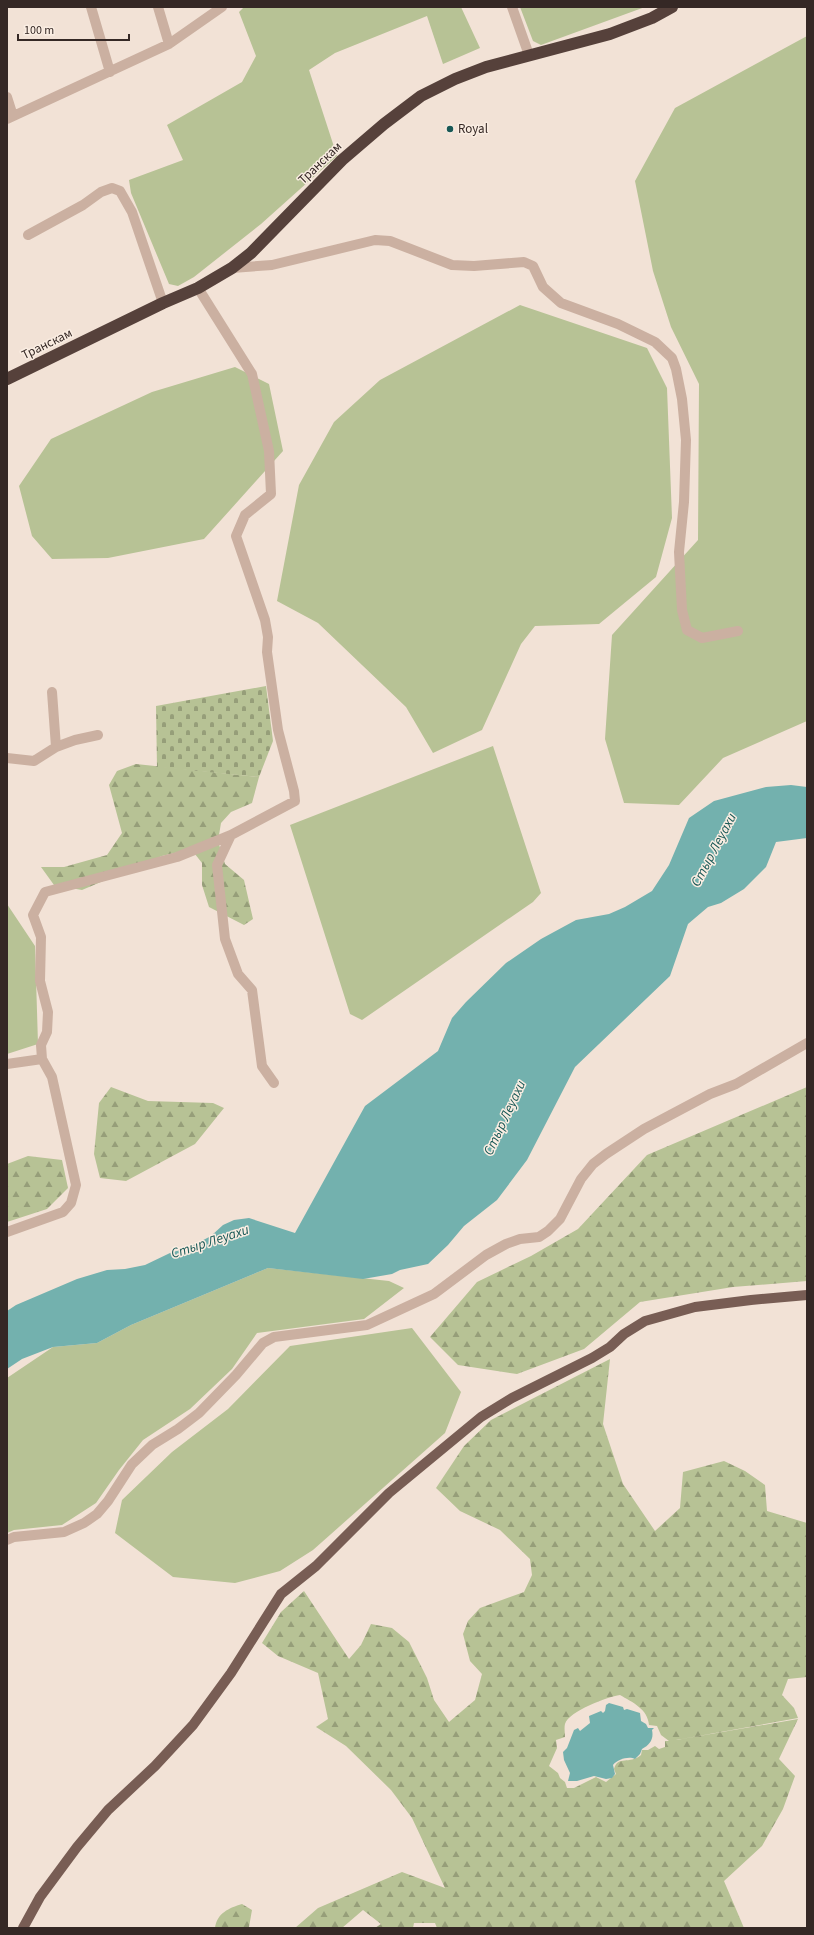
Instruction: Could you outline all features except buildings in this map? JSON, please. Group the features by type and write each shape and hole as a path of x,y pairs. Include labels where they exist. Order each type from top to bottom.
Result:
{"highway":[{"name":"Транскам","path":"7,379 163,303 198,288 232,268 251,253 342,160 384,124 421,96 455,79 486,67 610,34 652,18 672,7"}],"main road":[{"path":"23,1928 40,1897 76,1847 108,1810 156,1766 193,1725 230,1673 281,1594 316,1566 388,1493 481,1417 512,1398 592,1358 610,1347 624,1334 645,1322 694,1307 807,1295"}],"street":[{"path":"91,7 110,72"},
{"path":"158,7 169,44"},
{"path":"7,96 10,118 169,44 222,7"},
{"path":"512,7 529,55"},
{"path":"28,235 83,205 101,192 112,188 120,191 132,212 163,303"},
{"path":"232,268 272,265 375,240 390,241 452,265 474,266 524,262 533,266 543,287 561,303 618,324 655,342 672,358 676,369 682,399 686,440 684,502 679,552 682,610 687,630 702,638 738,631"},
{"path":"7,1232 63,1212 71,1202 76,1185 52,1078 42,1059 41,1045 47,1032 48,1012 40,981 41,936 33,915 45,892 177,857 231,835 295,801 294,791 278,730 267,652 268,637 236,536 245,515 271,494 268,444 252,374 198,288"},
{"path":"52,692 56,747"},
{"path":"7,758 34,761 56,747 98,735"},
{"path":"231,835 217,865 225,939 238,974 252,990 262,1066 274,1083"},
{"path":"7,1540 14,1537 64,1532 84,1523 97,1514 108,1501 132,1464 152,1445 178,1429 199,1413 236,1375 263,1343 274,1337 367,1324 434,1294 486,1255 506,1244 520,1239 538,1237 548,1231 560,1219 581,1179 593,1164 606,1154 644,1129 710,1094 736,1084 807,1043"},
{"path":"7,1064 42,1059"}],"green space":[{"path":"244,7 461,7 480,48 443,64 427,16 335,53 309,70 337,156 261,224 194,277 178,286 169,284 131,193 129,180 183,160 167,125 242,82 256,56 239,12"},
{"path":"520,7 645,7 541,45 533,41"},
{"path":"807,36 807,721 723,758 679,805 624,803 605,739 612,635 698,540 699,384 671,327 653,271 635,181 675,108"},
{"path":"520,305 647,348 667,388 672,518 656,577 599,624 535,626 521,644 482,730 433,753 406,707 318,623 277,601 299,485 334,422 380,380"},
{"path":"235,367 269,384 283,451 204,539 108,558 52,559 32,536 19,486 51,439 152,392"},
{"path":"266,686 273,741 259,777 157,767 156,706"},
{"path":"493,746 541,893 533,902 362,1020 350,1014 290,825"},
{"path":"136,764 259,777 252,803 231,812 221,823 218,841 225,864 244,880 253,919 244,925 209,907 202,885 202,863 191,849 162,856 82,890 54,885 41,867 64,867 107,855 122,833 109,785 117,771"},
{"path":"7,904 35,946 38,1044 7,1054"},
{"path":"111,1087 148,1101 213,1103 224,1108 195,1144 126,1181 100,1178 94,1154 99,1103"},
{"path":"807,1087 807,1281 733,1287 640,1302 584,1349 517,1374 458,1365 430,1337 477,1282 531,1256 578,1229 647,1155"},
{"path":"28,1156 62,1160 68,1188 47,1209 7,1222 7,1164"},
{"path":"268,1268 389,1281 404,1288 364,1319 257,1333 232,1369 190,1409 143,1440 119,1470 96,1503 62,1525 14,1530 7,1533 7,1378 53,1347 97,1343 131,1325"},
{"path":"412,1328 461,1392 445,1433 313,1550 280,1571 235,1583 173,1577 115,1533 122,1500 172,1452 228,1409 290,1346"},
{"path":"610,1359 603,1424 623,1484 655,1531 680,1508 683,1472 724,1461 745,1471 765,1485 767,1511 807,1523 807,1677 788,1679 782,1695 794,1708 798,1718 676,1740 798,1719 779,1759 795,1776 783,1809 762,1846 724,1881 744,1928 437,1928 435,1923 414,1923 413,1928 375,1928 381,1924 363,1910 342,1928 295,1928 318,1908 402,1872 445,1888 412,1818 391,1790 346,1746 316,1727 328,1719 318,1673 278,1656 262,1643 281,1612 304,1591 349,1659 361,1645 371,1624 392,1628 409,1642 427,1678 434,1700 449,1722 475,1700 482,1674 470,1661 463,1634 468,1621 480,1608 524,1592 532,1575 530,1559 500,1530 460,1511 436,1488 464,1446 491,1420","holes":["620,1695 643,1710 648,1719 649,1725 657,1726 661,1735 669,1741 665,1741 665,1747 659,1749 655,1746 648,1750 642,1750 641,1755 637,1758 618,1762 614,1769 616,1774 606,1782 596,1777 574,1788 567,1788 565,1782 560,1778 558,1773 549,1766 557,1748 556,1740 565,1737 565,1724 573,1714 589,1705"]},
{"path":"242,1904 252,1910 249,1927 215,1928 218,1918 224,1912"}],"water":[{"name":"Стыр Леуахи","path":"791,785 807,787 807,838 776,842 766,867 744,889 721,903 708,907 688,924 670,976 575,1067 527,1160 497,1200 464,1226 448,1245 428,1264 400,1270 392,1274 363,1279 268,1268 131,1325 97,1343 53,1347 22,1359 7,1369 7,1311 16,1305 77,1279 107,1270 125,1269 145,1265 170,1253 190,1247 211,1236 223,1225 234,1220 249,1218 295,1233 365,1106 438,1051 452,1018 466,1002 506,963 541,939 576,920 609,914 625,907 652,891 669,865 689,818 714,801 766,787"},
{"path":"609,1703 623,1707 624,1710 627,1709 640,1713 641,1721 646,1724 648,1728 654,1728 652,1730 651,1741 642,1749 640,1754 635,1759 627,1758 615,1763 613,1765 615,1774 612,1778 606,1779 594,1776 577,1781 568,1781 570,1773 564,1760 563,1752 567,1748 574,1730 578,1728 580,1731 590,1723 589,1716 601,1711 603,1713 606,1705"}],"place":[{"name":"Royal","path":"450,129"}]}
